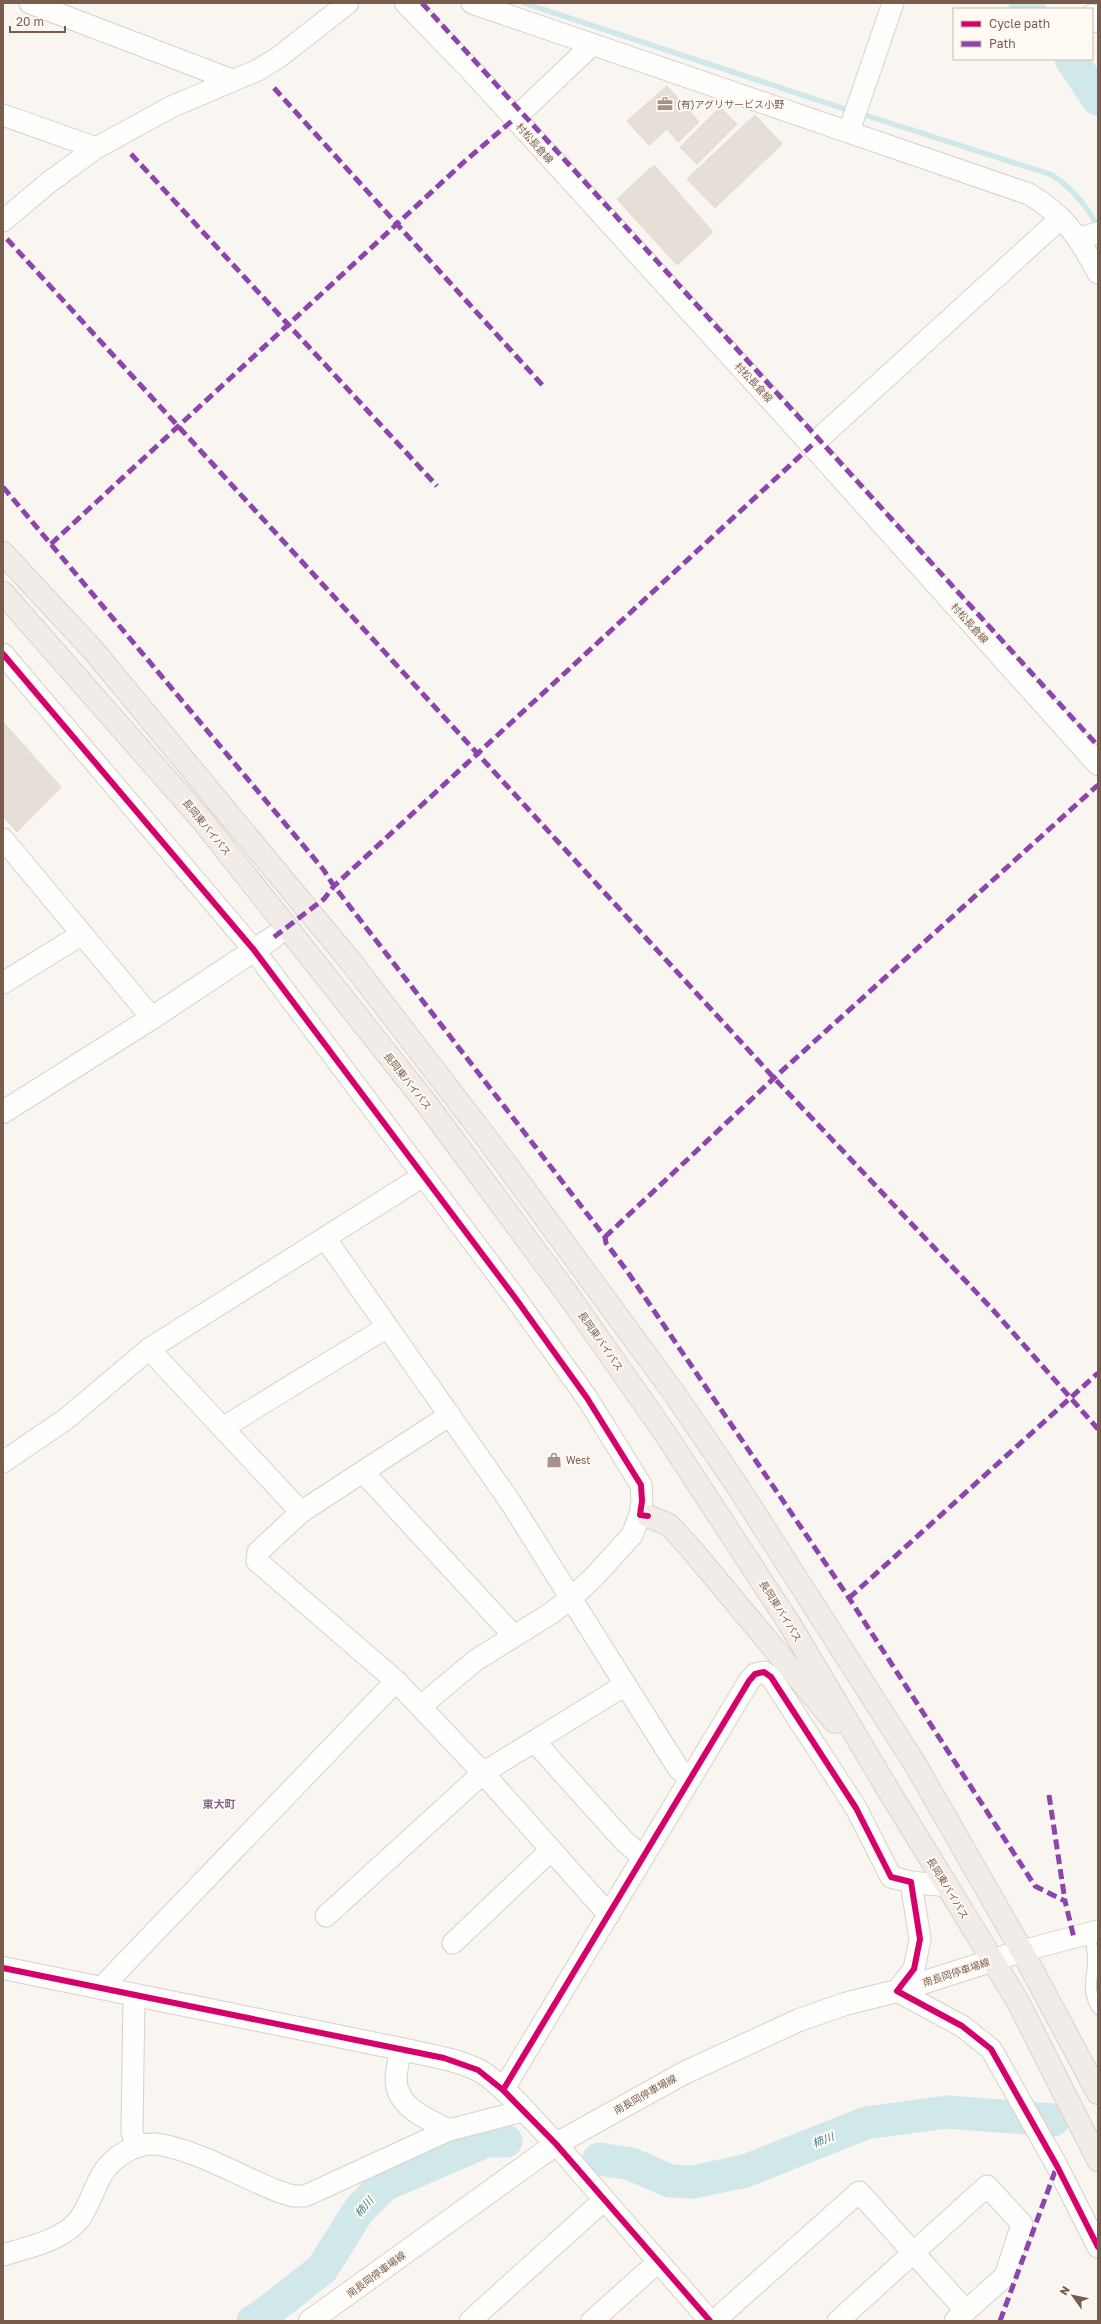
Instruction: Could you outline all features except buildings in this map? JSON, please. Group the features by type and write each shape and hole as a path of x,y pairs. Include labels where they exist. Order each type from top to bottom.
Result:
{"highway":[{"path":"3,539 351,962 491,1144 674,1394 740,1490 915,1764 1022,1951 1098,2093"},
{"path":"3,553 93,650"},
{"name":"長岡東バイパス","path":"3,593 202,820 478,1172 571,1298 742,1548 789,1623 887,1788 1017,2000 1098,2160"},
{"path":"644,1515 669,1525 692,1550 786,1662 887,1788"}],"main road":[{"name":"村松長倉線","path":"406,3 812,445 1098,764"},
{"path":"3,1112 152,1018 274,937"},
{"name":"南長岡停車場線","path":"310,2321 556,2144 684,2073 748,2042 845,2004 896,1991 1022,1951"},
{"path":"3,1968 134,1996 400,2049 463,2064 487,2076 503,2090 556,2144"}],"street":[{"path":"30,3 232,80"},
{"path":"3,222 48,184 96,148 171,107 258,70 279,57 348,3"},
{"path":"472,3 849,131 1029,194 1061,218 1088,235 1098,273"},
{"path":"849,131 893,3"},
{"path":"514,119 592,45"},
{"path":"3,115 96,148"},
{"path":"812,445 1061,218"},
{"path":"3,654 254,950 538,1330 587,1398 631,1466 641,1485 644,1515 632,1534 594,1577 570,1599 550,1614 476,1660 421,1706"},
{"path":"7,851 82,934 152,1018"},
{"path":"3,983 82,934"},
{"path":"3,1462 66,1419 149,1348 424,1176"},
{"path":"325,1238 509,1500 570,1599 678,1768 691,1778"},
{"path":"224,1427 387,1327"},
{"path":"149,1348 224,1427 301,1512"},
{"path":"450,1415 301,1512 258,1552 257,1560 396,1681 421,1706 610,1914"},
{"path":"362,1472 514,1636"},
{"path":"503,2090 749,1681 755,1674 764,1672 771,1677 856,1808 891,1877 911,1882 947,1886"},
{"path":"101,1988 396,1681"},
{"path":"326,1916 482,1773 535,1742 625,1685"},
{"path":"535,1742 625,1842 643,1857"},
{"path":"453,1943 551,1850"},
{"path":"911,1882 920,1939 914,1969 896,1991 943,2015 977,2036 991,2049 1098,2247"},
{"path":"1022,1951 1094,1932"},
{"path":"134,1996 132,2132 137,2146"},
{"path":"400,2049 396,2080 402,2100 414,2111 449,2130"},
{"path":"3,2254 24,2249 68,2230 78,2221 102,2174 112,2162 128,2150 137,2146 160,2144 194,2154 280,2192 293,2196 305,2196 449,2130 523,2111"},
{"path":"556,2144 710,2321"},
{"path":"714,2321 859,2192 913,2253 961,2316 1005,2276 1022,2224 987,2186 913,2253 838,2321"},
{"path":"470,2321 604,2200"},
{"path":"592,2321 658,2262"}],"lane":[{"path":"1094,1932 1093,1966 1089,1984 1092,2000 1098,2009"}],"waterway":[{"path":"524,3 851,111"},
{"path":"1025,3 1029,8"},
{"path":"1072,60 1098,99"},
{"path":"859,113 1052,175 1079,198 1098,228"},
{"name":"柿川","path":"599,2159 631,2164 670,2181 693,2182 745,2171 866,2123 947,2112 1053,2120"},
{"name":"柿川","path":"253,2321 257,2320 322,2269 359,2210 384,2185 486,2141 506,2141"}],"marked path":[{"path":"422,3 1098,746"},
{"path":"274,88 545,388"},
{"path":"51,544 465,161 514,119"},
{"path":"131,154 437,486"},
{"path":"7,239 774,1078 993,1310 1098,1429"},
{"path":"274,937 324,899 334,886 812,445"},
{"path":"3,487 323,869 334,886 605,1237 606,1243 627,1271 849,1598 1035,1886 1065,1901 1074,1938"},
{"path":"605,1237 774,1078 1098,785"},
{"path":"849,1598 1098,1373"},
{"path":"1049,1795 1065,1901"},
{"path":"1000,2321 1057,2166"}],"cycle path":[{"path":"3,654 254,950 516,1299 587,1398 641,1485 642,1501 640,1515 648,1516"},
{"path":"503,2090 749,1681 755,1674 764,1672 771,1677 856,1808 891,1877 911,1882 920,1939 914,1969 897,1991 962,2026 991,2049 1057,2166 1098,2247"},
{"path":"3,1968 444,2058 478,2070 503,2090 556,2144 710,2321"}],"place":[{"name":"(有)アグリサービス小野","path":"665,104"},
{"name":"West","path":"554,1460"}],"district":[{"name":"東大町","path":"219,1804"}]}
